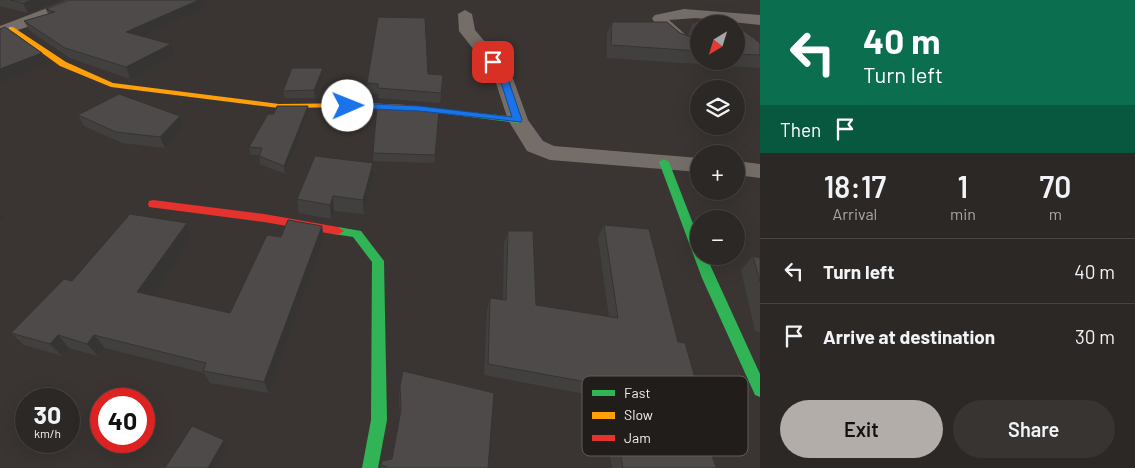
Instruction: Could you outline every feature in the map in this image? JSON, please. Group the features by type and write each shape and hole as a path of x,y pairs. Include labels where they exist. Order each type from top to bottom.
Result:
{"street":[{"path":"6,30 80,0"},
{"path":"465,14 467,31 502,73 518,120 535,146 550,153 690,164"},
{"path":"688,44 663,25 660,18 670,15 695,14 760,20"},
{"path":"6,30 63,64 111,85 280,106 362,104 419,108 518,120"},
{"path":"664,162 695,250 729,328 760,390"},
{"path":"745,169 760,171"},
{"path":"153,204 264,218 357,234 378,262 379,420 370,468"}],"building":[{"path":"10,0 33,0 23,3"},
{"path":"70,0 199,0 126,32 171,44 126,67 65,48 24,21 55,12 46,9"},
{"path":"378,17 425,18 428,74 443,75 441,93 378,88 378,84 367,83"},
{"path":"612,22 667,22 680,33 690,37 690,50 611,45"},
{"path":"5,27 42,53 0,69 0,29"},
{"path":"745,32 760,43 760,55 745,54"},
{"path":"292,68 323,68 314,90 283,91"},
{"path":"119,94 180,116 160,137 116,132 78,115"},
{"path":"277,106 308,106 284,166 259,156 262,148 249,147 268,114 274,114"},
{"path":"377,106 439,111 435,155 373,153"},
{"path":"315,156 373,163 363,200 333,196 330,205 297,199"},
{"path":"130,214 187,223 137,292 230,313 267,235 281,237 288,220 322,226 264,382 203,371 206,363 94,335 87,344 58,335 50,344 11,333 64,279 72,281"},
{"path":"604,225 649,229 678,342 685,343 694,376 582,376 582,381 488,364 490,298 506,300 508,231 533,231 536,305 618,318"},
{"path":"753,256 760,258 760,282"},
{"path":"403,371 494,393 488,468 386,468 381,465 382,461 392,459 401,410 400,386"},
{"path":"192,426 224,440 208,468 165,468"},
{"path":"621,456 712,456 716,468 623,468"}],"traffic: fast":[{"path":"406,107 518,120"},
{"path":"664,162 708,278 760,390"},
{"path":"338,231 357,234 378,261 379,420 370,468"}],"traffic: slow":[{"path":"11,28 63,64 111,85 279,106 362,105 406,107"}],"traffic: jam":[{"path":"153,204 264,218 338,231"}],"route":[{"path":"348,106 362,104 419,108 518,120 502,73 493,62"}]}
